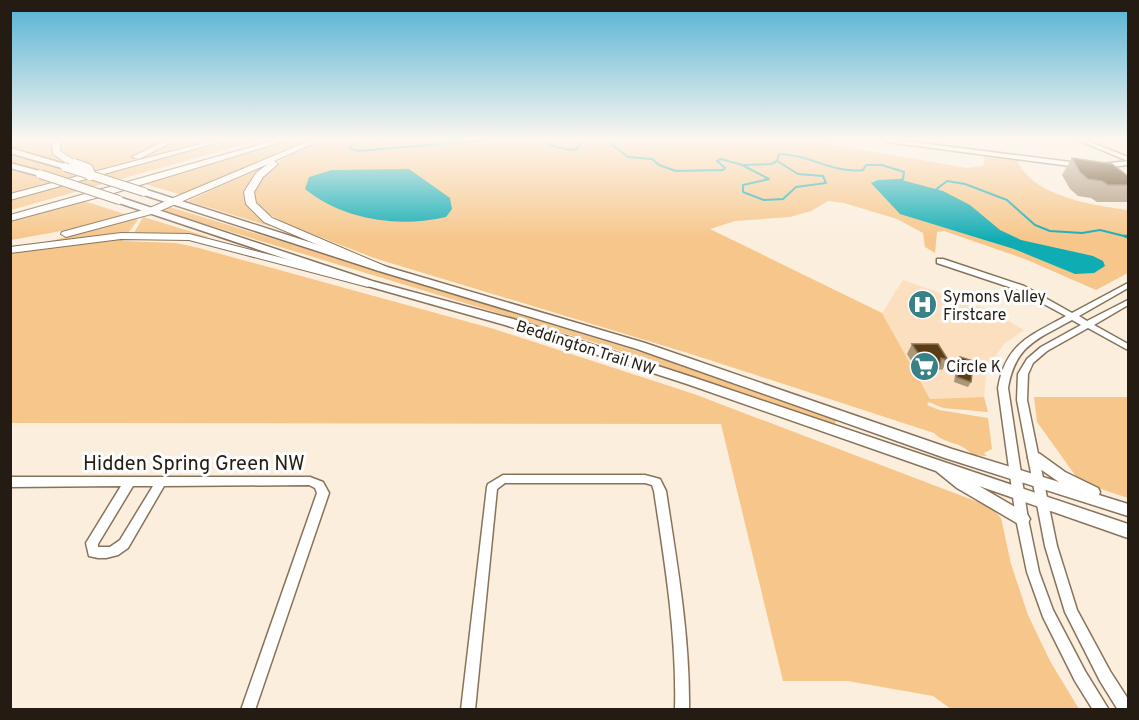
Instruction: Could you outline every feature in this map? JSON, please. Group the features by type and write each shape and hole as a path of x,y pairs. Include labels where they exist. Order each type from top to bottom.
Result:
{"highway":[{"path":"10,192 80,174"},
{"path":"10,197 97,174"},
{"path":"10,218 166,174"},
{"path":"10,244 97,227 151,211 239,174"},
{"path":"261,174 249,192 251,204 259,214 277,224 383,269"},
{"path":"10,250 121,236 189,237 368,283"}],"main road":[{"name":"Beddington Trail NW","path":"39,174 368,283 540,332 1128,531"},
{"name":"Beddington Trail NW","path":"90,175 383,269 641,346 1016,475 1126,510"},
{"path":"1035,458 1060,476 1126,510"},
{"path":"938,466 958,483 1003,505 1022,519"}],"street":[{"path":"940,261 1021,288 1128,347"},
{"path":"1102,710 1080,676 1048,613 1033,572 1022,519 1003,388 1006,369 1013,353 1028,341 1128,285"},
{"path":"1127,710 1105,676 1071,612 1051,546 1022,400 1023,374 1030,361 1044,349 1128,302"},
{"path":"1013,353 1030,361"},
{"path":"468,710 492,487 502,479 645,479 656,482 660,491 681,639 684,675 682,710"},
{"name":"Hidden Spring Green NW","path":"10,482 310,481 320,485 323,494 248,710"},
{"path":"130,482 92,543 93,552 104,554 115,551 124,544 161,482"}],"shaded area":[{"path":"10,174 140,174 11,210"},
{"path":"180,174 233,174 182,195 145,184"},
{"path":"248,174 258,174 250,184 246,199 253,212 271,225 269,226 188,201"},
{"path":"264,174 1026,174 1036,183 1065,197 1128,210 1128,273 1096,290 1025,259 944,231 937,232 935,253 925,247 923,233 897,219 844,203 828,201 811,211 790,217 735,221 710,229 882,313 930,399 984,397 988,412 943,408 929,402 927,405 939,410 988,418 992,449 984,453 987,456 972,455 963,447 943,440 934,433 691,354 374,258 282,222 261,209 254,196 256,185"},
{"path":"84,201 128,215 78,228 11,240 11,221"},
{"path":"170,207 679,364 836,420 835,424 766,403 606,346 162,211"},
{"path":"143,217 209,237 134,233"},
{"path":"138,220 128,233 43,243"},
{"path":"123,239 123,241 176,243 199,248 494,329 694,394 991,507 1001,518 1011,564 1028,615 1050,661 1079,709 951,709 933,696 848,681 783,681 721,424 11,423 10,253"},
{"path":"903,280 990,310 1024,330 1004,344 991,362 986,376 984,397 930,399 882,313"},
{"path":"1034,397 1128,397 1128,498 1080,482 1037,422"}],"water":[{"path":"320,174 416,174 450,198 452,209 446,217 428,220 409,222 372,219 336,208 320,200 305,189 309,177"},
{"path":"898,179 943,191 970,205 1000,230 1021,240 1093,256 1103,261 1105,266 1094,273 1075,274 1014,249 900,214 871,183 878,180"}],"building":[{"path":"1082,174 1125,174 1128,176 1128,185 1108,185 1102,181 1088,179"},
{"path":"912,344 938,344 948,360 941,358 939,369 928,369"},
{"path":"960,357 973,361 971,382 957,377"}],"waterway":[{"path":"759,174 769,179 743,185 743,192 764,200 783,199 796,187 826,183 823,176 797,174"},
{"path":"900,180 903,179 904,174"},
{"path":"934,191 947,181 965,184 1007,200 1035,225 1050,231 1082,233 1100,230 1128,237 1125,236"}],"place":[{"name":"Symons Valley Firstcare","path":"922,305"},
{"name":"Circle K","path":"925,366"}]}
